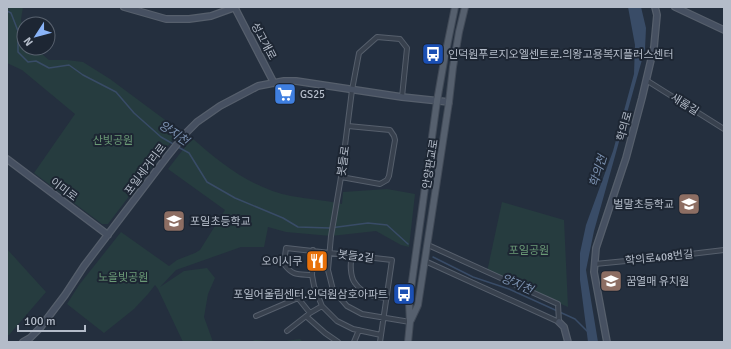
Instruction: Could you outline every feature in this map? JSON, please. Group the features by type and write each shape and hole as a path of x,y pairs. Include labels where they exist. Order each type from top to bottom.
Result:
{"main road":[{"name":"안양판교로","path":"408,342 410,322 409,303 437,101 455,7"},
{"name":"안양판교로","path":"410,322 418,305 449,102 456,46 465,7"}],"street":[{"name":"성고개로","path":"124,7 166,19 189,19 211,16 236,8 274,83"},
{"name":"학의로","path":"607,342 594,272 596,248 626,158 642,98 654,47 657,15 655,7"},
{"path":"676,7 724,30"},
{"name":"봇들로","path":"402,97 407,48 400,39 376,37 359,53 352,90 341,177 329,252 328,270 333,290 346,306 362,314 410,322"},
{"name":"새롬길","path":"646,80 724,129"},
{"name":"포일세거리로","path":"23,342 30,338 40,328 65,295 84,266 176,146 197,122 235,97 258,86 284,81 296,81 402,97 449,102"},
{"path":"341,177 380,184 387,180 395,140 390,130 348,126"},
{"name":"이미로","path":"7,159 108,235"},
{"path":"428,244 558,304 559,315 568,342"},
{"name":"봇들2길","path":"312,275 290,272 284,264 286,248 392,260 380,342"},
{"path":"313,250 312,275 314,286 322,306 337,321 354,329 381,335"},
{"name":"학의로408번길","path":"595,264 653,259 724,250"},
{"path":"352,255 351,272 354,283 371,295 387,298"},
{"path":"425,261 562,324"},
{"path":"256,316 298,298 308,315 325,333 338,342"},
{"path":"287,331 322,306"},
{"path":"354,342 359,330"}],"green space":[{"name":"산빛공원","path":"7,7 23,7 22,16 16,16 16,56 44,56 49,60 83,62 110,79 180,131 108,224 102,224 34,173 75,114 22,70 7,63"},
{"name":"노을빛공원","path":"192,138 214,157 238,174 263,187 291,196 342,204 343,192 387,189 415,194 409,247 401,245 376,231 331,236 286,232 268,227 264,247 241,247 176,270 160,287 184,271 207,268 215,278 208,294 204,317 213,342 183,342 155,285 134,309 104,333 67,304 79,285 121,232 169,266 177,260 200,250 225,210 168,169"},
{"name":"포일공원","path":"502,202 564,220 568,307 487,272"},
{"path":"7,249 46,292 9,335 7,335"},
{"path":"300,339 303,342 279,342"},
{"path":"255,340 279,342 250,342"}],"water":[{"name":"학의천","path":"628,7 641,7 646,28 645,49 594,231 586,270 598,342 588,342 580,280 580,253 586,225 613,151 634,74 635,45"}],"waterway":[{"name":"양지천","path":"7,11 11,13 18,31 18,52 28,62 36,61 49,68 69,65 83,75 116,92 134,113 161,137 175,145"},
{"name":"양지천","path":"178,147 189,153 207,182 235,198 283,218 298,227 330,228 368,223 387,225 408,244"},
{"name":"양지천","path":"433,257 473,277 509,289 575,319 587,331"}],"place":[{"name":"인덕원푸르지오엘센트로.의왕고용복지플러스센터","path":"433,54"},
{"name":"GS25","path":"285,94"},
{"name":"벌말초등학교","path":"689,204"},
{"name":"포일초등학교","path":"174,221"},
{"name":"오이시쿠","path":"317,261"},
{"name":"꿈열매 유치원","path":"611,281"},
{"name":"포일어울림센터.인덕원삼호아파트","path":"404,294"}]}
